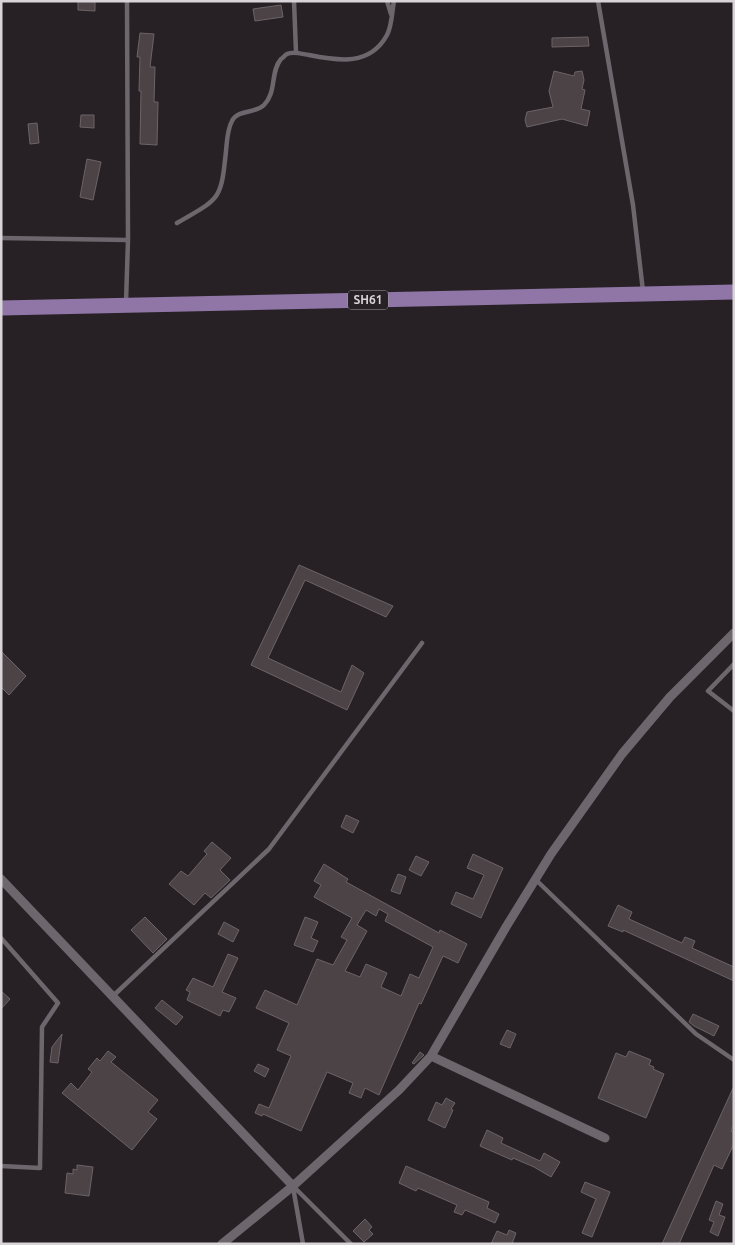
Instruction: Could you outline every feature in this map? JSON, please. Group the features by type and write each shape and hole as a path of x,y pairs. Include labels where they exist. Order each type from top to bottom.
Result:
{"main road":[{"name":"SH61","path":"1,308 734,292"}],"street":[{"path":"222,1244 293,1186 399,1090 431,1056 535,879 622,754 670,697 734,633"},
{"path":"1,879 293,1186"},
{"path":"431,1056 605,1138"}],"lane":[{"path":"126,306 128,240 127,1"},
{"path":"294,1 296,52"},
{"path":"387,1 392,14"},
{"path":"177,223 212,203 219,193 223,183 228,132 232,120 238,114 258,110 265,104 271,96 276,69 286,54 296,52 348,60 364,56 377,48 388,34 394,1"},
{"path":"598,1 632,205 643,294"},
{"path":"1,238 128,240"},
{"path":"113,996 268,848 422,643"},
{"path":"734,664 708,691 734,711"},
{"path":"535,879 696,1034 734,1060"},
{"path":"1,938 58,1004 42,1027 40,1168 1,1166"},
{"path":"293,1186 303,1244"},
{"path":"293,1186 352,1244"}],"building":[{"path":"78,1 95,1 95,11 78,10"},
{"path":"281,5 283,17 255,21 253,9"},
{"path":"140,33 154,34 150,67 155,67 154,102 158,102 157,145 140,144 140,57 137,57"},
{"path":"588,37 589,46 552,47 552,38"},
{"path":"554,71 574,76 575,72 582,71 584,80 582,89 585,90 581,109 590,111 587,126 562,119 527,127 525,120 527,112 553,107 549,91"},
{"path":"81,115 94,115 94,128 80,127"},
{"path":"37,123 39,143 30,144 28,124"},
{"path":"87,159 101,162 93,200 80,197"},
{"path":"299,565 393,606 386,617 305,580 268,658 341,692 352,665 364,673 347,710 251,665"},
{"path":"1,651 26,676 9,695 1,687"},
{"path":"346,815 359,821 353,833 341,827"},
{"path":"212,842 231,858 220,870 230,880 211,898 205,893 194,905 169,884 181,871 188,876 207,854 204,851"},
{"path":"473,854 503,868 481,918 451,904 456,892 473,899 484,875 467,868"},
{"path":"416,856 429,862 421,876 409,870"},
{"path":"324,864 348,879 346,882 439,933 440,930 467,944 458,963 443,956 421,1004 419,1003 379,1095 365,1088 361,1098 349,1093 353,1083 327,1072 301,1131 263,1114 262,1116 255,1113 259,1104 269,1108 291,1056 277,1050 289,1023 256,1008 265,990 297,1005 317,959 333,965 347,940 341,937 352,918 314,897 321,885 314,881","holes":["379,909 388,914 385,921 433,947 419,978 410,974 401,996 381,987 387,973 366,964 360,977 345,971 367,931 357,925 366,910 376,916"]},
{"path":"398,874 406,877 400,894 391,891"},
{"path":"618,905 632,912 629,919 682,943 685,937 695,941 692,948 734,967 734,981 623,930 623,932 608,926"},
{"path":"145,917 167,939 153,953 131,930"},
{"path":"305,917 318,922 311,938 318,941 313,952 294,945"},
{"path":"224,922 239,930 233,942 218,934"},
{"path":"228,954 238,958 222,992 236,998 229,1012 223,1010 220,1016 187,1000 190,992 186,990 193,978 213,987"},
{"path":"1,991 10,999 1,1009"},
{"path":"162,1000 183,1017 176,1025 155,1008"},
{"path":"693,1014 719,1026 714,1036 689,1022"},
{"path":"507,1030 516,1034 510,1048 500,1044"},
{"path":"62,1034 58,1063 50,1062 52,1047"},
{"path":"108,1051 116,1057 111,1062 158,1100 148,1112 157,1119 132,1150 62,1093 71,1083 78,1090 92,1072 88,1069 97,1058 100,1061"},
{"path":"629,1051 651,1060 649,1065 664,1074 646,1118 598,1098 616,1053 626,1057"},
{"path":"420,1052 424,1055 414,1064 412,1063"},
{"path":"258,1064 269,1069 265,1077 254,1071"},
{"path":"734,1086 734,1125 731,1131 734,1132 734,1144 722,1169 714,1165 679,1244 662,1244"},
{"path":"446,1098 455,1103 445,1128 428,1120 436,1102 442,1105"},
{"path":"487,1130 503,1138 501,1143 540,1161 544,1153 560,1162 551,1177 534,1167 480,1146"},
{"path":"77,1165 93,1167 89,1196 65,1193 67,1173 73,1174 73,1169 77,1170"},
{"path":"406,1166 489,1202 487,1208 499,1214 495,1223 465,1210 462,1215 454,1212 457,1205 418,1188 416,1191 399,1183"},
{"path":"585,1182 610,1192 592,1237 582,1233 596,1199 581,1192"},
{"path":"716,1201 723,1204 719,1215 725,1217 718,1236 710,1232 714,1222 709,1220"},
{"path":"365,1219 372,1227 369,1230 373,1234 364,1242 353,1231"},
{"path":"509,1230 516,1233 512,1244 491,1244 497,1231 507,1235"}]}
